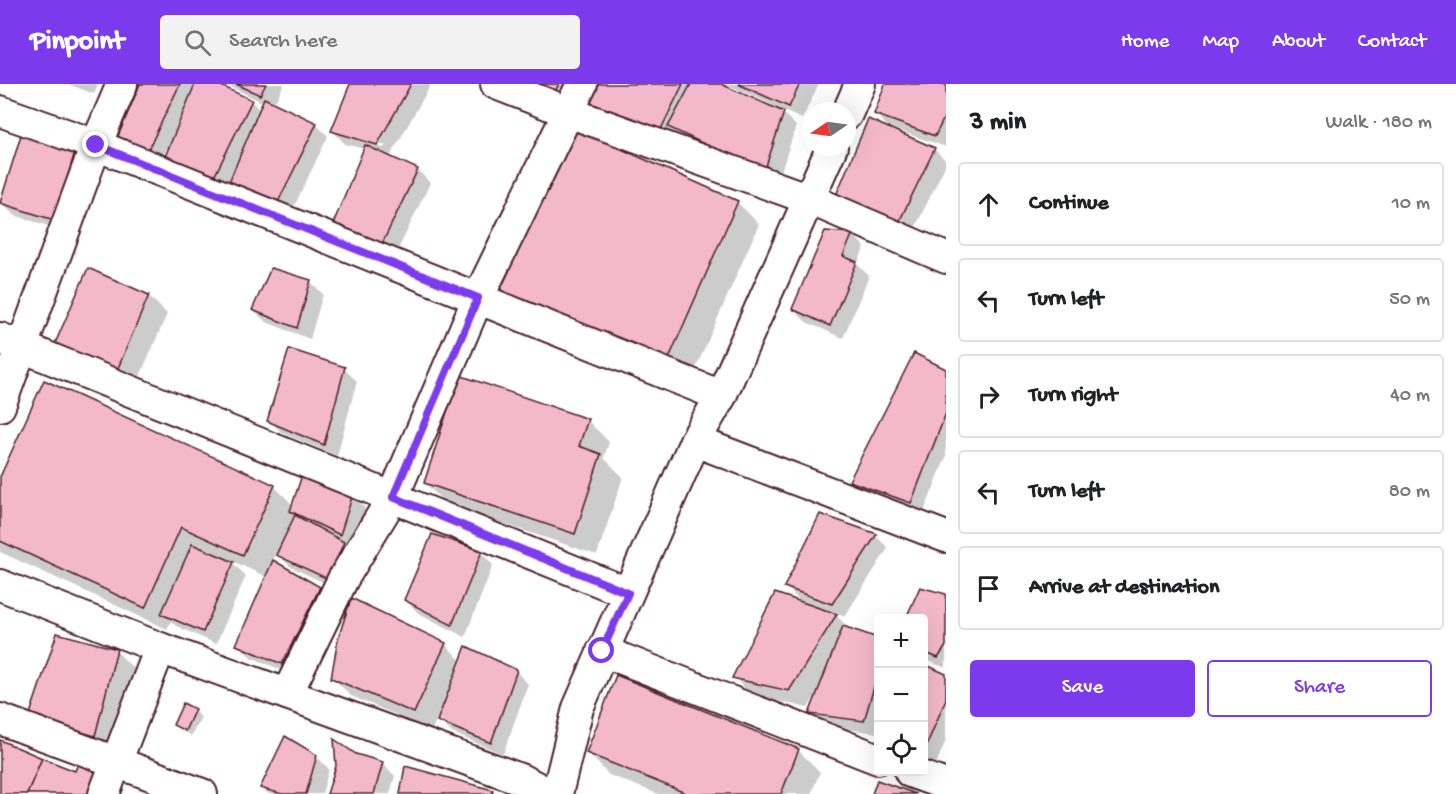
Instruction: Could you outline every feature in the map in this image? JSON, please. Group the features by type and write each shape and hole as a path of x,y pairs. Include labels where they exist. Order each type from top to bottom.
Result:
{"street":[{"path":"0,406 10,342 122,84"},
{"path":"496,84 808,199 946,258"},
{"path":"287,694 343,579 393,497 478,298 582,84"},
{"path":"852,102 860,84"},
{"path":"0,111 96,145 721,396"},
{"path":"557,794 578,708 602,651 695,441 721,396 828,156"},
{"path":"10,342 628,593"},
{"path":"695,441 946,537"},
{"path":"0,585 160,648 520,778 550,794"},
{"path":"104,794 160,648"},
{"path":"602,651 874,757"},
{"path":"0,719 202,794"},
{"path":"922,776 946,786"}],"building":[{"path":"140,84 180,84 145,156 118,136"},
{"path":"195,84 217,84 252,100 212,181 164,159"},
{"path":"236,84 266,84 260,95"},
{"path":"350,84 411,84 377,145 331,131"},
{"path":"536,84 559,84 554,93"},
{"path":"592,84 683,84 661,129 584,102"},
{"path":"691,84 721,84 784,112 764,172 668,127"},
{"path":"738,84 800,84 789,107"},
{"path":"885,84 946,84 946,114 935,136 874,114"},
{"path":"264,98 317,123 277,204 229,182"},
{"path":"868,119 935,148 898,224 834,200 852,156 856,156 856,148"},
{"path":"572,127 738,201 666,365 500,291"},
{"path":"21,135 75,152 54,220 0,203"},
{"path":"365,145 418,169 379,250 331,229"},
{"path":"825,231 853,233 843,256 857,262 830,326 792,309"},
{"path":"88,268 149,295 115,375 53,348"},
{"path":"271,268 311,280 297,328 252,310"},
{"path":"289,349 345,367 324,445 267,421"},
{"path":"914,353 946,369 946,413 911,503 849,481"},
{"path":"459,375 588,419 579,446 601,454 575,534 424,483"},
{"path":"44,380 275,485 243,555 181,527 145,608 0,541 0,477"},
{"path":"304,469 353,494 340,535 290,511"},
{"path":"820,514 877,534 832,604 784,587"},
{"path":"295,515 344,542 328,579 276,555"},
{"path":"432,534 482,551 452,625 404,600"},
{"path":"192,544 234,562 203,632 161,614"},
{"path":"273,560 320,587 282,664 236,645"},
{"path":"920,587 946,594 946,646 938,658 928,654 928,614 908,614"},
{"path":"775,593 837,614 789,691 732,678"},
{"path":"351,598 446,643 414,713 331,678 338,639"},
{"path":"843,626 874,637 874,687 864,721 809,714"},
{"path":"57,633 117,649 95,736 29,717"},
{"path":"466,646 517,670 491,743 437,721"},
{"path":"928,666 946,674 946,699 928,742"},
{"path":"616,675 799,749 781,794 688,794 586,753"},
{"path":"183,703 195,709 185,731 173,725"},
{"path":"285,736 317,755 306,794 282,794 260,788"},
{"path":"334,739 356,754 383,762 374,794 327,794 336,766"},
{"path":"0,740 42,758 27,794 0,794"},
{"path":"42,758 75,771 79,761 105,772 96,794 27,794"},
{"path":"405,766 493,790 492,794 400,794"},
{"path":"877,780 916,794 872,794"}],"route":[{"path":"96,145 478,298 393,497 628,593 602,651"}]}
